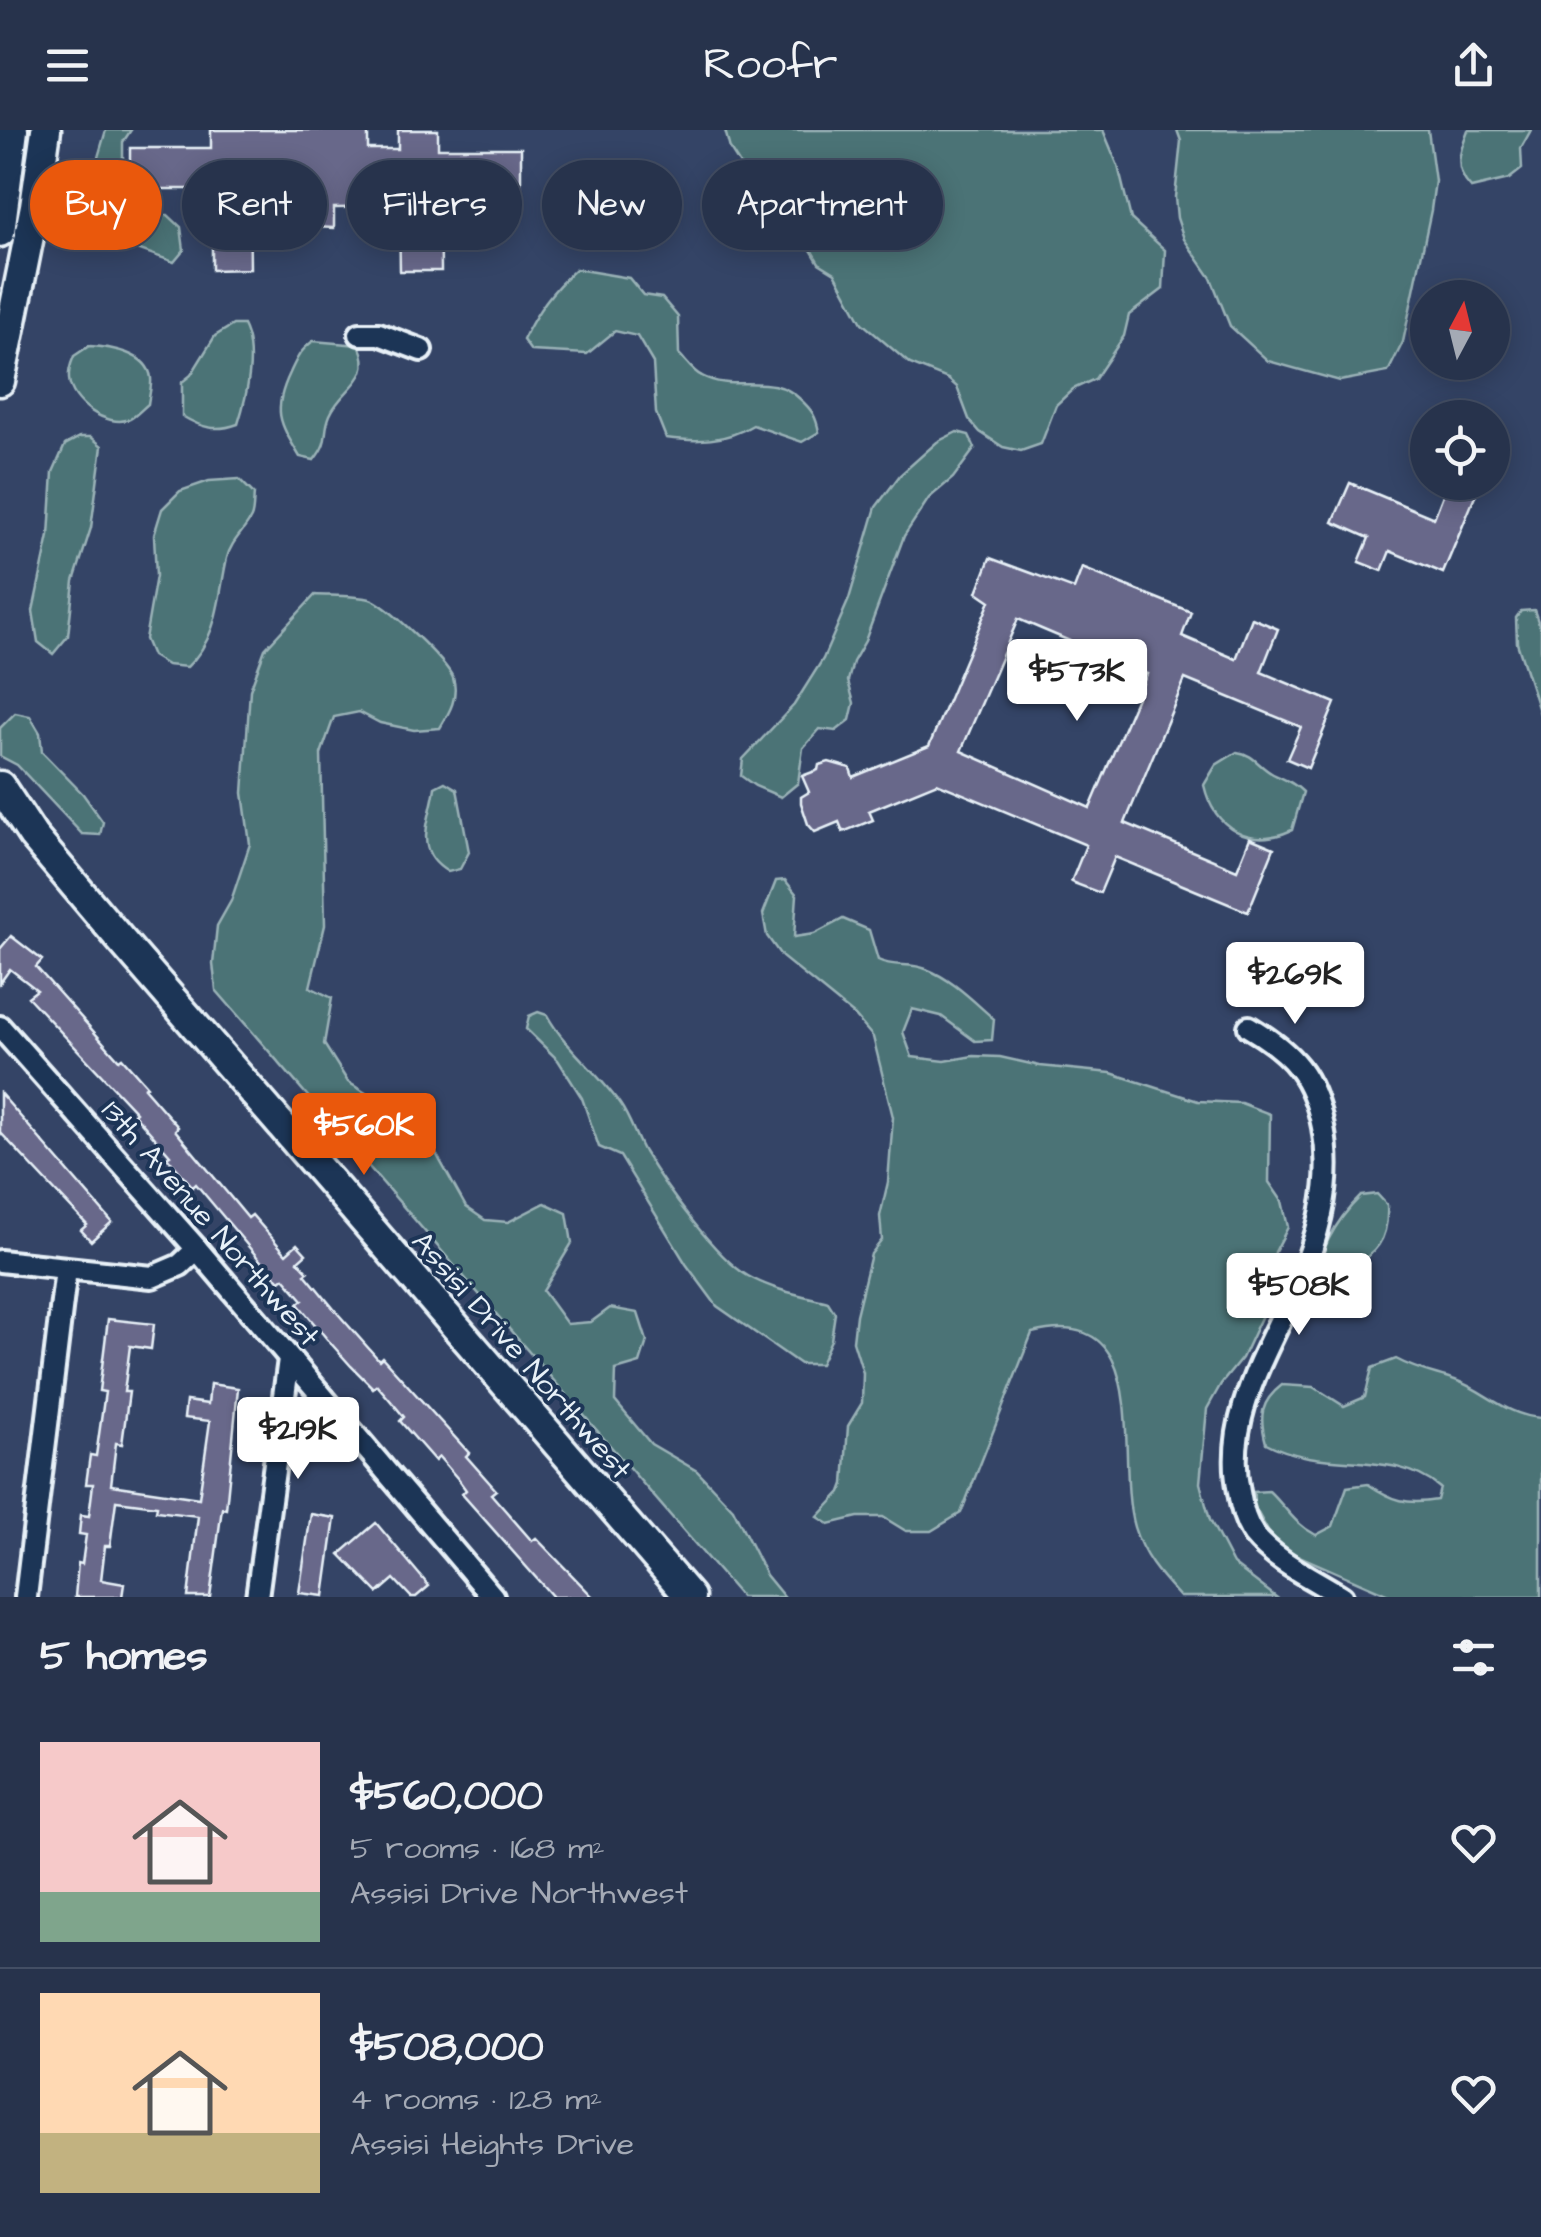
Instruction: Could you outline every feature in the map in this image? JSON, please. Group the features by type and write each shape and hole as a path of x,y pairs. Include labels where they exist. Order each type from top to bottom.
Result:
{"main road":[{"path":"0,232 13,130"},
{"path":"0,381 46,130"},
{"name":"Assisi Drive Northwest","path":"0,786 33,836 132,954 690,1597"}],"street":[{"path":"360,334 379,334 421,350"},
{"name":"13th Avenue Northwest","path":"0,1027 197,1249 488,1594"},
{"path":"1249,1027 1290,1055 1304,1072 1320,1111 1329,1160 1311,1249 1244,1404 1235,1474 1242,1507 1254,1535 1291,1566 1342,1597"},
{"path":"0,1261 152,1277 180,1265 197,1249"},
{"path":"26,1597 66,1269"},
{"path":"257,1597 289,1359"}],"green space":[{"path":"106,130 131,130 123,142 123,160 97,160"},
{"path":"725,130 1103,130 1118,166 1131,219 1165,250 1163,289 1129,315 1124,336 1095,379 1073,389 1056,405 1041,444 1021,451 1003,447 980,432 969,419 957,387 948,379 910,364 862,323 835,273 819,263 811,250 943,250 943,160 737,160"},
{"path":"1177,130 1428,130 1435,181 1431,210 1416,280 1410,280 1410,309 1403,342 1388,372 1340,381 1268,361 1230,326 1211,278 1184,239 1177,218 1175,197 1181,141"},
{"path":"1468,130 1531,130 1521,148 1522,169 1509,179 1471,188 1459,160"},
{"path":"162,215 168,215 181,227 184,250 174,262 142,250 162,250"},
{"path":"576,269 629,278 643,295 662,298 678,317 679,354 696,372 714,381 765,384 789,391 810,410 819,432 802,442 753,425 711,439 666,438 656,413 653,363 637,336 615,331 587,354 531,351 523,340 528,329 552,293"},
{"path":"233,325 243,325 249,348 249,374 238,424 223,428 203,426 182,416 182,382 191,375 215,336"},
{"path":"313,341 359,345 363,357 360,375 335,405 314,460 300,457 280,416 284,386 301,352"},
{"path":"89,346 127,353 148,369 148,404 130,419 101,417 76,397 69,373 74,356"},
{"path":"957,432 969,435 975,448 953,478 929,498 904,536 865,641 853,662 848,681 854,703 850,720 836,731 820,729 803,748 798,783 781,797 755,786 741,776 743,759 794,705 823,659 849,599 876,507 900,475 937,442"},
{"path":"80,437 91,437 102,446 91,528 74,581 68,636 53,654 38,642 33,611 49,536 53,472 65,445"},
{"path":"239,479 254,494 253,512 229,552 211,630 187,667 167,665 152,656 145,639 156,576 154,535 162,509 180,491 209,481"},
{"path":"315,595 357,597 378,603 440,659 453,678 455,692 440,728 414,730 380,723 359,712 334,717 321,754 325,925 310,987 332,998 324,1044 348,1082 400,1114 410,1139 434,1150 466,1207 485,1220 508,1222 545,1203 567,1213 572,1243 543,1291 567,1324 591,1322 610,1308 638,1313 647,1341 640,1363 616,1370 615,1401 651,1444 697,1471 733,1509 766,1575 784,1597 741,1597 216,990 213,964 217,926 231,901 250,844 243,793 250,690 265,649"},
{"path":"1534,610 1541,630 1541,717 1517,643 1516,618 1521,611"},
{"path":"15,713 30,716 40,733 42,752 83,794 103,822 100,835 82,834 17,765 0,756 0,728"},
{"path":"1237,752 1248,755 1303,792 1292,830 1249,836 1225,824 1216,813 1204,785 1216,765"},
{"path":"445,782 457,789 469,852 460,869 448,872 430,854 426,834 435,787"},
{"path":"785,880 797,895 794,937 814,934 843,919 869,930 878,960 936,973 994,1019 992,1040 975,1041 941,1016 912,1009 903,1032 912,1057 945,1061 1000,1057 1040,1066 1111,1073 1198,1101 1241,1103 1270,1114 1269,1182 1282,1201 1288,1227 1275,1252 1264,1311 1242,1358 1207,1409 1200,1483 1210,1520 1233,1564 1276,1597 1180,1597 1159,1573 1134,1527 1122,1392 1114,1363 1098,1341 1071,1330 1032,1333 961,1513 931,1531 906,1531 883,1517 858,1517 829,1524 818,1517 841,1492 848,1426 862,1403 863,1373 853,1341 871,1254 882,1240 880,1216 888,1182 893,1117 873,1037 855,1016 782,957 767,936 763,914 776,881"},
{"path":"538,1012 547,1015 611,1092 664,1183 735,1267 757,1281 828,1302 835,1313 831,1340 820,1364 800,1364 717,1306 686,1264 620,1156 599,1147 582,1098 558,1060 526,1029 529,1016"},
{"path":"1377,1194 1387,1205 1381,1241 1364,1260 1332,1284 1325,1297 1314,1292 1323,1252 1335,1228 1361,1196"},
{"path":"1396,1359 1455,1380 1506,1408 1541,1418 1541,1597 1393,1597 1283,1549 1268,1531 1253,1504 1254,1492 1269,1491 1316,1535 1333,1526 1347,1487 1368,1484 1401,1500 1437,1500 1440,1488 1401,1468 1311,1457 1266,1443 1263,1411 1282,1385 1314,1387 1344,1406 1365,1397 1372,1368"}],"building":[{"path":"211,130 368,130 368,149 398,149 398,130 438,130 438,148 521,148 521,160 347,160 347,208 334,208 334,228 327,228 327,160 182,160 182,189 162,189 162,160 130,160 130,148 211,148"},
{"path":"212,250 250,250 250,269 212,270"},
{"path":"400,250 441,250 441,271 400,271"},
{"path":"1350,483 1434,518 1441,500 1473,500 1443,573 1390,551 1382,571 1359,562 1369,538 1333,522"},
{"path":"990,558 1074,589 1082,568 1191,612 1182,636 1236,659 1252,618 1278,629 1261,672 1335,703 1308,768 1287,759 1301,727 1185,679 1125,823 1237,870 1250,838 1274,848 1248,912 1115,857 1100,893 1071,882 1086,845 937,783 869,811 873,820 843,832 839,822 815,832 808,824 801,797 809,792 802,776 818,770 819,765 829,762 850,768 853,777 929,746 990,601 977,592","holes":["1018,619 1147,674 1090,808 961,751"]},
{"path":"11,936 42,960 36,967 147,1086 144,1088 178,1127 175,1130 248,1218 252,1215 286,1254 297,1244 306,1254 298,1261 308,1272 305,1274 339,1315 469,1453 466,1456 496,1490 491,1494 532,1541 536,1538 593,1597 553,1597 462,1494 466,1490 439,1457 435,1461 400,1421 404,1417 377,1385 373,1388 327,1339 298,1304 303,1300 284,1278 280,1281 196,1184 193,1187 136,1112 28,997 37,990 10,969 0,983 0,949"},
{"path":"0,1093 112,1222 91,1241 81,1230 87,1225 0,1132"},
{"path":"108,1319 154,1324 151,1349 130,1346 122,1444 116,1443 111,1485 199,1498 210,1421 184,1418 186,1401 208,1404 210,1384 238,1388 226,1509 222,1508 210,1597 188,1597 198,1516 116,1501 101,1580 124,1584 122,1597 75,1597 86,1535 79,1534 81,1515 89,1516 93,1484 86,1484 90,1455 96,1456 105,1392 99,1391"},
{"path":"311,1514 335,1518 324,1596 299,1593"},
{"path":"376,1523 429,1586 416,1597 411,1597 394,1579 378,1593 340,1554"}]}
